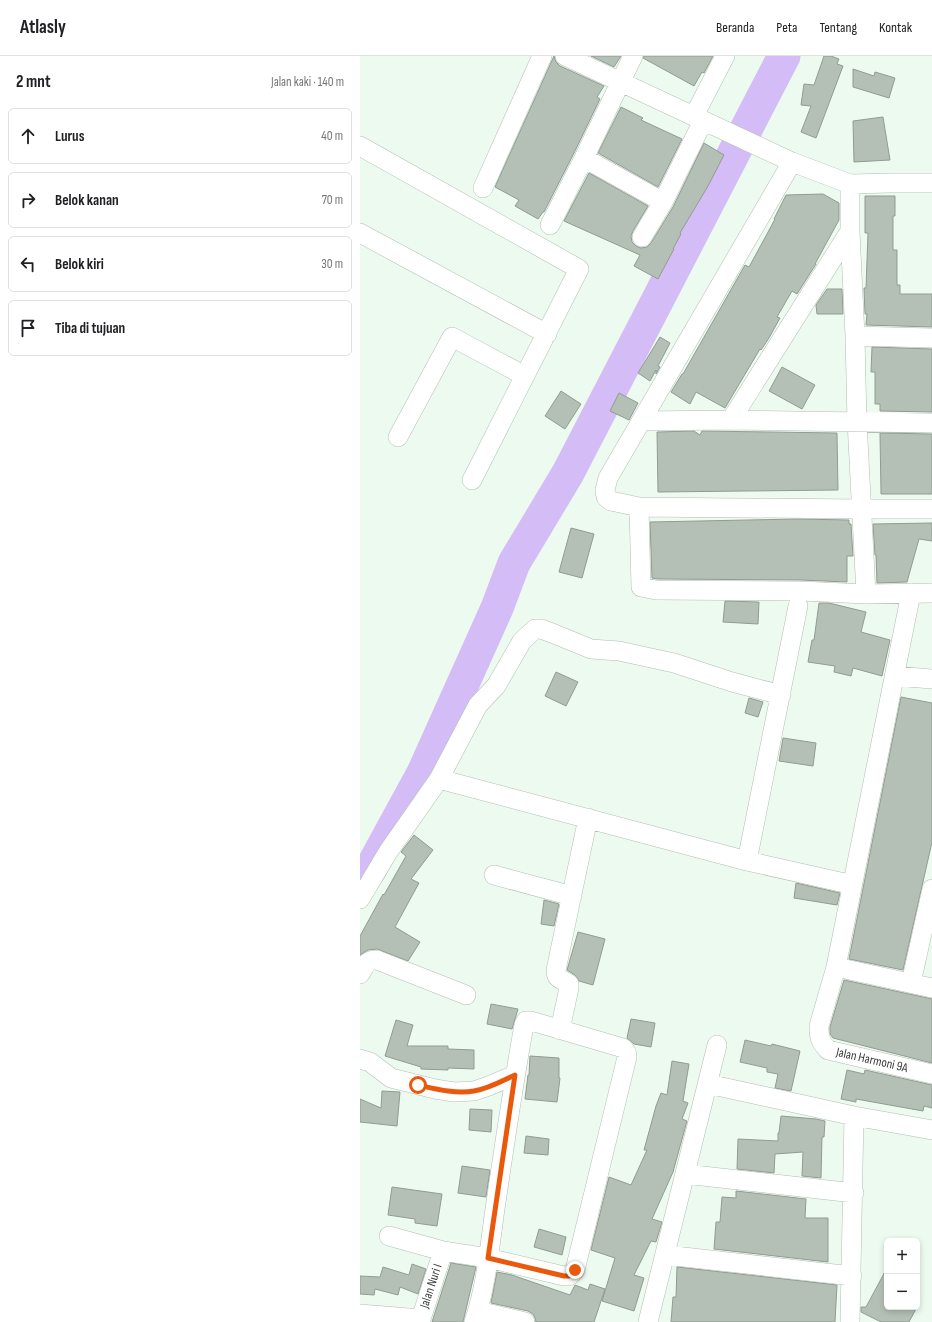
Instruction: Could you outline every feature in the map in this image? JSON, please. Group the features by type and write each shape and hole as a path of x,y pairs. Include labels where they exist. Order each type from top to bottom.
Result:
{"street":[{"path":"483,188 542,56"},
{"path":"566,56 792,162 850,184 932,183"},
{"path":"550,225 633,56"},
{"path":"642,237 663,202 725,56"},
{"path":"360,146 580,269 472,480"},
{"path":"584,158 663,202"},
{"path":"792,162 608,478 605,490 606,496 611,501 639,506 932,509"},
{"path":"850,184 850,231 857,421 866,594"},
{"path":"731,420 850,231"},
{"path":"360,233 547,334"},
{"path":"855,336 932,338"},
{"path":"398,437 452,337 525,376"},
{"path":"642,421 731,420 932,423"},
{"path":"639,506 641,587 656,590 801,591 866,594 932,593"},
{"name":"Jalan Harmoni 9A","path":"911,593 836,967 819,1026 819,1035 822,1044 828,1050 932,1074"},
{"path":"747,861 798,606"},
{"path":"360,900 388,852 439,779 478,705 496,686 522,641 535,629 541,629 591,649 619,651 674,663 732,682 781,695"},
{"path":"895,676 932,679"},
{"path":"439,779 747,861 849,884"},
{"path":"560,1030 569,984 559,979 556,975 556,970 588,818"},
{"path":"494,875 572,896"},
{"path":"911,983 932,888"},
{"path":"360,974 366,963 371,960 377,960 466,995"},
{"path":"836,967 932,988"},
{"path":"389,1236 443,1251 488,1258 569,1276 575,1270 627,1053 623,1048 531,1021 526,1021 524,1025 515,1075 488,1258 476,1316 525,1322"},
{"path":"648,1322 686,1174 717,1044"},
{"path":"360,1059 370,1062 391,1078 429,1088 454,1092 474,1091 515,1075"},
{"path":"708,1084 854,1116 932,1130"},
{"path":"850,1322 854,1193 854,1116"},
{"path":"686,1174 854,1193"},
{"name":"Jalan Nuri I","path":"421,1320 443,1251"},
{"path":"666,1254 852,1276"},
{"path":"360,1314 421,1320"}],"building":[{"path":"554,56 556,62 560,66 604,86 597,97 600,99 574,153 544,212 538,219 515,206 519,200 495,187"},
{"path":"591,56 621,56 614,67"},
{"path":"644,56 713,56 704,73 702,72 694,86 643,58"},
{"path":"824,56 831,56 839,59 837,64 843,66 816,138 801,132 811,106 801,105 804,84 814,85"},
{"path":"853,69 874,76 875,72 895,78 889,98 853,87"},
{"path":"621,107 643,118 641,120 682,139 658,187 598,153"},
{"path":"883,117 890,160 854,162 853,121"},
{"path":"704,143 724,155 708,186 680,233 681,234 674,249 658,279 634,266 640,255 564,221 589,173 648,206 631,236 632,242 636,246 641,248 647,247 673,207"},
{"path":"823,194 839,203 839,220 816,264 797,294 792,291 777,317 780,318 769,338 761,350 760,349 725,408 696,392 690,404 671,392 683,374 745,265 749,267 786,195"},
{"path":"865,196 895,196 895,216 893,216 893,250 897,250 897,285 900,285 900,294 932,294 932,327 866,325 867,314 865,314 864,288 866,288 868,233 865,233"},
{"path":"827,289 842,289 843,314 817,314 816,305"},
{"path":"660,337 670,343 658,366 660,367 656,374 656,370 650,381 638,373"},
{"path":"872,347 932,349 932,412 880,411 880,404 875,404 875,372 871,372"},
{"path":"782,367 815,385 802,409 769,391"},
{"path":"561,391 581,404 565,429 545,416"},
{"path":"619,393 638,403 629,420 610,411"},
{"path":"694,431 700,435 702,431 837,433 838,490 658,492 657,432"},
{"path":"880,433 932,434 932,494 881,494"},
{"path":"797,519 849,520 849,524 851,524 853,556 847,556 847,582 652,578 650,522"},
{"path":"932,523 932,541 919,539 907,582 877,583 873,524"},
{"path":"571,528 594,534 582,578 559,572"},
{"path":"725,601 759,602 758,624 723,622"},
{"path":"819,603 829,603 866,612 861,632 890,640 882,676 853,668 851,676 834,672 835,666 808,662 812,640 814,640"},
{"path":"556,672 578,682 566,706 545,696"},
{"path":"901,697 932,703 932,842 903,970 849,959"},
{"path":"749,698 763,702 758,717 745,713"},
{"path":"783,738 816,743 813,766 779,761"},
{"path":"414,835 433,850 411,879 419,883 395,927 420,942 408,961 377,949 368,950 360,955 360,936 406,856 401,852"},
{"path":"796,883 840,893 837,905 794,898"},
{"path":"544,900 559,904 554,926 541,924"},
{"path":"578,932 605,939 593,985 579,981 575,975 567,970"},
{"path":"844,980 932,999 932,1063 833,1038 830,1034 830,1027"},
{"path":"491,1004 518,1009 512,1029 487,1024"},
{"path":"631,1019 655,1023 651,1047 634,1044 627,1038"},
{"path":"396,1020 413,1025 407,1046 448,1046 448,1049 474,1050 474,1069 421,1069 421,1067 385,1056"},
{"path":"745,1040 771,1046 772,1044 800,1051 791,1091 775,1088 778,1074 767,1072 767,1068 740,1062"},
{"path":"530,1056 559,1058 560,1078 557,1102 525,1099 529,1075"},
{"path":"672,1061 689,1064 683,1101 688,1103 682,1119 687,1121 673,1172 652,1219 662,1222 656,1242 651,1241 634,1275 644,1278 634,1311 602,1301 615,1258 591,1250 609,1177 631,1185 647,1150 644,1150 661,1093 667,1095"},
{"path":"847,1070 864,1074 865,1070 932,1085 932,1108 924,1106 923,1111 856,1099 856,1102 841,1099"},
{"path":"382,1091 400,1092 397,1126 360,1122 360,1099 381,1108"},
{"path":"470,1109 492,1110 491,1132 469,1130"},
{"path":"781,1116 825,1121 824,1137 822,1137 821,1178 802,1176 803,1152 775,1154 774,1173 737,1169 738,1139 778,1141"},
{"path":"526,1136 549,1139 548,1155 524,1153"},
{"path":"462,1166 490,1170 486,1197 458,1193"},
{"path":"392,1187 442,1194 437,1226 415,1223 415,1219 388,1215"},
{"path":"736,1191 806,1199 805,1218 828,1218 828,1262 714,1249 716,1222 720,1222 722,1197 736,1198"},
{"path":"539,1229 566,1237 562,1255 534,1247"},
{"path":"451,1263 476,1267 463,1322 432,1322"},
{"path":"412,1264 426,1269 418,1294 400,1287 398,1295 375,1289 374,1295 360,1294 360,1276 380,1277 383,1267 409,1275"},
{"path":"677,1267 837,1285 835,1322 671,1322 673,1297 676,1297"},
{"path":"497,1272 512,1275 570,1295 575,1285 588,1290 590,1284 605,1289 594,1322 536,1322 533,1314 528,1311 491,1303"},
{"path":"884,1274 884,1310 915,1310 909,1322 881,1322 861,1312 861,1307 866,1307"}],"waterway":[{"path":"370,870 423,773 497,608 514,563 568,473 784,56"}],"route":[{"path":"418,1085 454,1092 474,1091 515,1075 488,1258 564,1276 569,1276 575,1270"}]}
